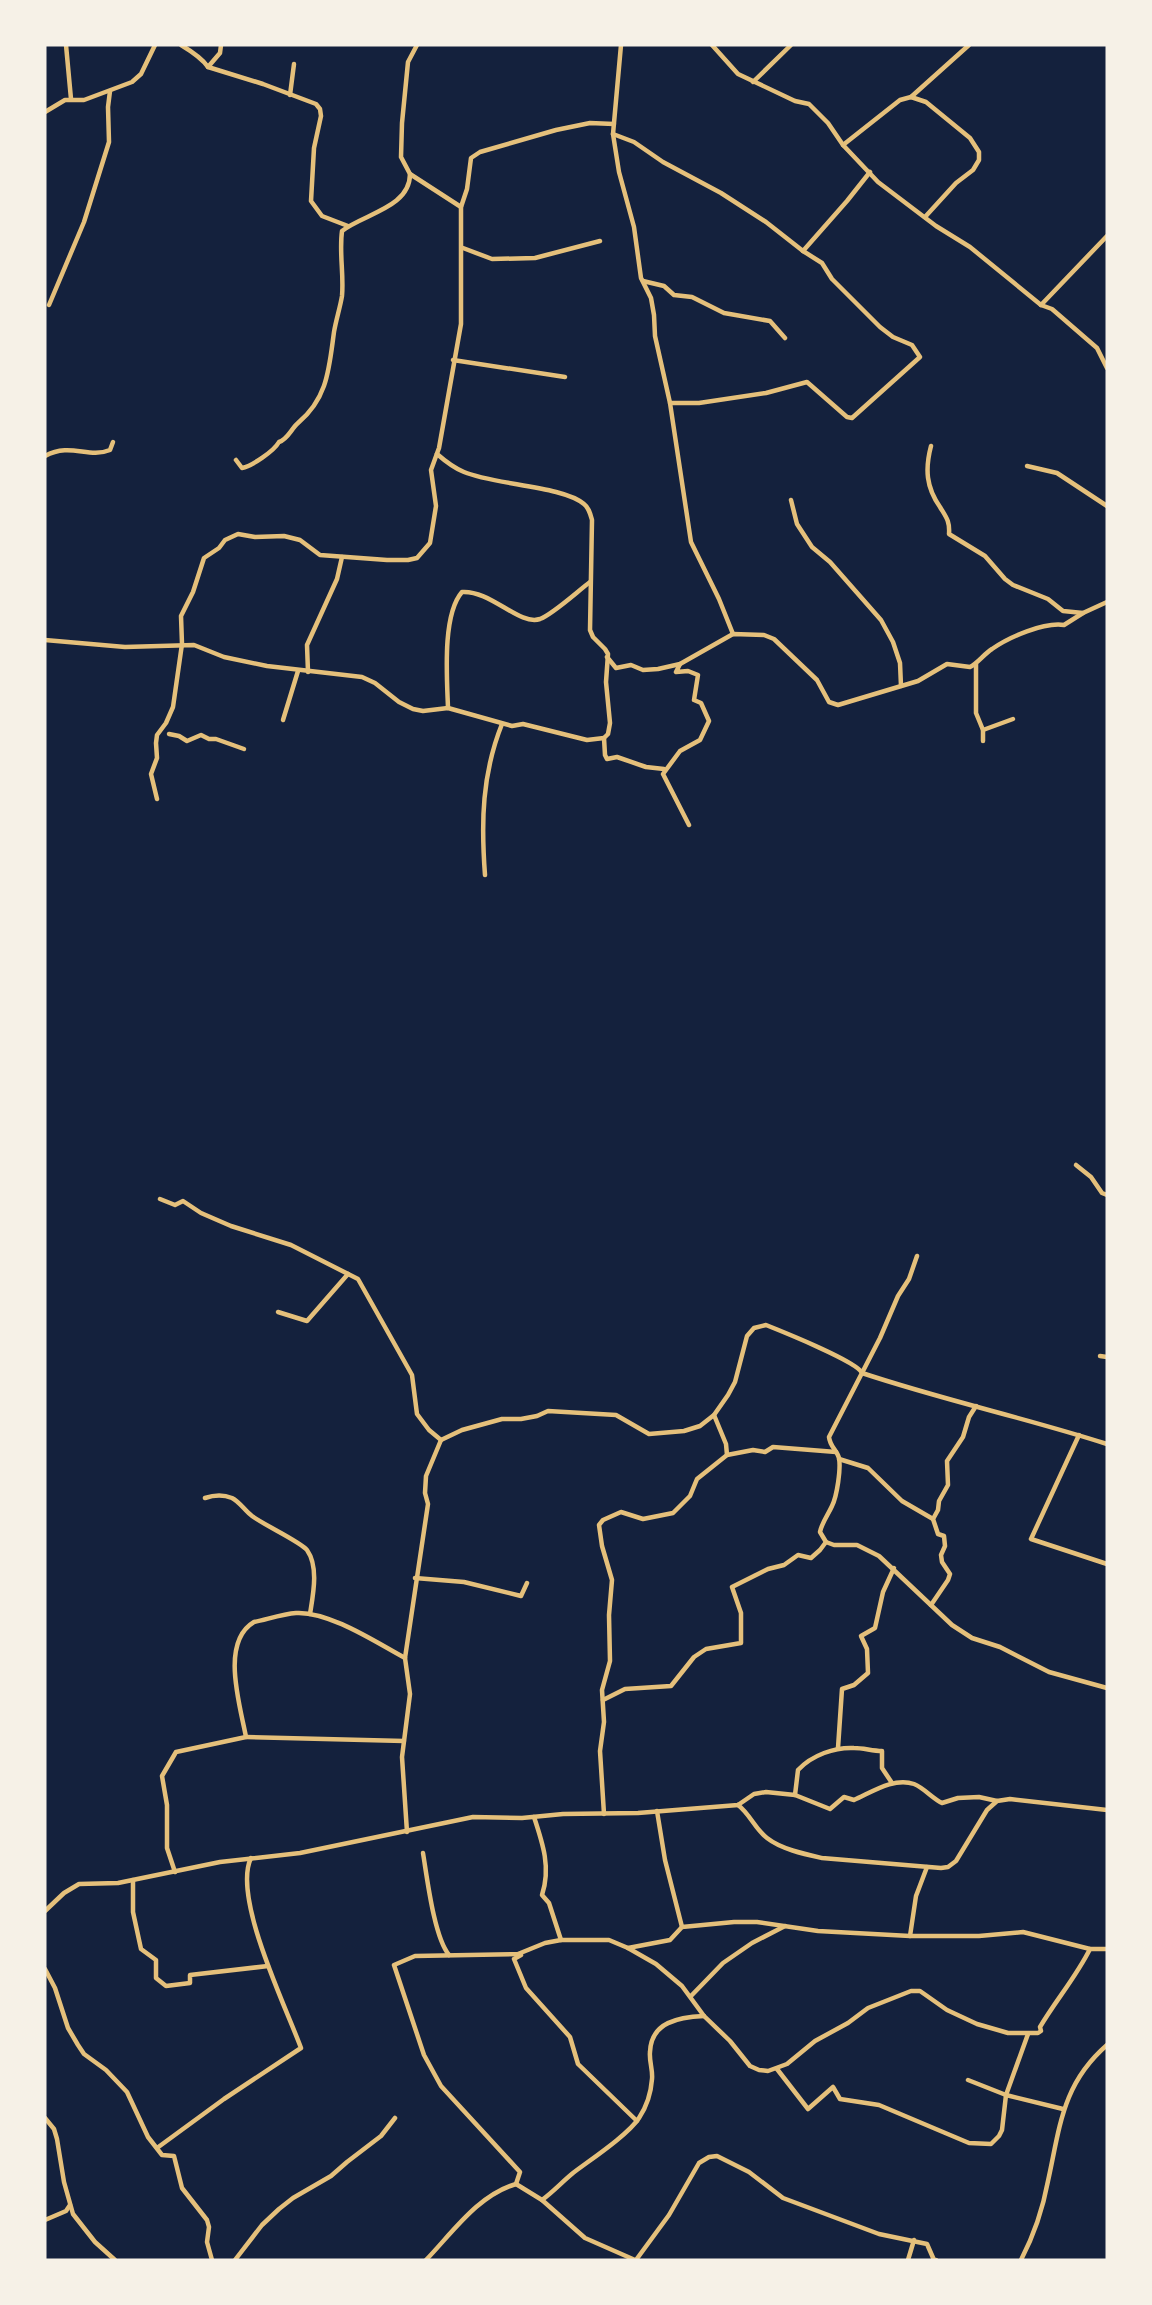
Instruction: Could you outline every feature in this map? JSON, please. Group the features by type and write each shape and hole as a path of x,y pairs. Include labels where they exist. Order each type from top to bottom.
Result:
{"street":[{"path":"66,45 71,99"},
{"path":"45,111 71,99 84,100 132,82 141,74 155,45"},
{"path":"181,45 203,60 208,67 316,104 321,116 314,148 311,201 322,216 348,226"},
{"path":"208,67 220,53 221,45"},
{"path":"236,460 242,468 253,465 276,448 279,442 285,440 316,404 329,372 342,295 340,247 342,231 400,198 410,182 410,174 401,157 402,123 408,62 417,45"},
{"path":"621,45 613,134 623,190 634,226 642,281 651,298 654,336 670,403 691,542 733,634"},
{"path":"712,45 738,74 795,101 810,104 828,123 843,146 886,189 936,226 970,247 1041,305 1052,309 1097,348 1107,368"},
{"path":"753,82 791,45"},
{"path":"843,146 900,100 911,97 969,45"},
{"path":"290,95 294,64"},
{"path":"50,305 84,222 109,142 110,91"},
{"path":"911,97 926,102 970,138 979,152 979,160 973,170 956,183 926,217"},
{"path":"169,734 182,644 181,615 193,592 204,558 219,548 225,540 238,534 255,537 284,536 300,540 320,555 342,557 408,560 417,558 424,552 430,543 436,506 431,471 437,454 461,324 463,248 461,207 467,189 471,158 480,152 556,130 590,123 614,124"},
{"path":"613,134 634,142 766,222 802,251 822,263 832,279 880,327 893,337 912,345 920,357 852,418 847,417 807,382 766,393 699,404 670,403"},
{"path":"802,251 870,172"},
{"path":"410,174 461,207"},
{"path":"1041,305 1107,236"},
{"path":"463,248 492,259 535,258 600,241"},
{"path":"642,281 664,286 674,295 692,297 724,313 770,321 785,338"},
{"path":"453,360 565,377"},
{"path":"45,456 71,449 104,452 110,450 114,442"},
{"path":"931,446 926,472 939,506 950,523 949,534 985,556 1013,585 1048,599 1063,611 1083,613"},
{"path":"437,454 463,472 489,480 559,492 577,499 589,508 592,520 590,630 593,638 605,649 608,657 619,669 631,665 647,670 680,664 733,634 764,635 774,639 818,680 829,702 838,705 923,679 947,664 966,668 974,665 993,648 1022,633 1056,624 1064,625 1107,602"},
{"path":"1027,466 1058,473 1107,506"},
{"path":"791,500 797,524 812,547 830,562 881,620 893,642 900,663 901,686"},
{"path":"308,672 307,645 337,579 342,557"},
{"path":"448,708 446,646 455,602 462,592 478,592 519,616 531,620 542,618 590,582"},
{"path":"1063,611 1064,625"},
{"path":"45,640 125,647 182,644 203,648 224,657 298,671 362,677 375,682 399,702 413,709 423,711 448,708 502,724 512,726 523,724 587,740 604,738 608,734 610,723 606,682 608,657"},
{"path":"976,662 976,713 983,730 984,741"},
{"path":"680,664 676,672 687,671 698,675 694,700 701,703 709,721 700,740 680,751 664,769 663,774 689,825"},
{"path":"283,720 298,671"},
{"path":"157,799 151,769 157,758 157,735 170,716"},
{"path":"983,730 1013,719"},
{"path":"166,723 169,734"},
{"path":"486,875 482,826 488,774 494,744 502,724"},
{"path":"169,734 178,735 187,741 201,735 209,740 216,739 244,749"},
{"path":"604,738 607,759 617,757 646,767 664,769"},
{"path":"1076,1165 1090,1177 1102,1194 1107,1195"},
{"path":"160,1199 175,1205 183,1201 201,1213 231,1226 291,1245 358,1280 408,1366 412,1375 414,1404 422,1423 441,1440"},
{"path":"917,1256 909,1279 898,1296 829,1437 830,1446 839,1459 835,1499 820,1532 826,1542 834,1545 857,1545 867,1549 894,1568 952,1624 972,1638 1000,1647 1050,1672 1107,1688"},
{"path":"278,1312 307,1321 348,1274"},
{"path":"407,1832 402,1775 410,1694 405,1658 415,1578 428,1504 425,1484 441,1440 462,1430 502,1419 521,1419 548,1411 616,1415 649,1434 690,1430 705,1423 714,1415 729,1395 735,1382 747,1336 759,1325 766,1325 842,1358 859,1368 862,1373 1107,1444"},
{"path":"1100,1356 1107,1357"},
{"path":"933,1519 948,1485 947,1461 963,1437 969,1417 976,1406"},
{"path":"714,1415 726,1444 727,1455"},
{"path":"1079,1435 1031,1539 1107,1564"},
{"path":"604,1814 600,1751 604,1722 602,1690 610,1661 609,1615 612,1580 602,1546 599,1525 603,1520 621,1512 642,1519 673,1513 690,1496 697,1479 727,1455 753,1450 765,1452 772,1447 836,1452"},
{"path":"839,1459 868,1468 902,1501 933,1519 938,1534 944,1536 942,1562 950,1574 948,1581 931,1605"},
{"path":"205,1498 224,1496 235,1499 251,1515 280,1534 301,1544 308,1552 313,1568 314,1586 310,1614"},
{"path":"603,1700 625,1689 671,1686 694,1657 706,1650 741,1643 741,1613 732,1587 768,1569 784,1565 798,1555 811,1558 826,1542"},
{"path":"838,1748 842,1689 854,1685 868,1673 867,1649 861,1636 875,1628 883,1592 894,1568"},
{"path":"415,1578 464,1582 521,1596 527,1583"},
{"path":"246,1737 235,1684 236,1652 239,1636 254,1622 297,1613 310,1614 333,1620 405,1658"},
{"path":"175,1872 168,1848 167,1805 162,1776 176,1752 246,1737 404,1741"},
{"path":"795,1795 798,1770 816,1756 838,1748 882,1751 882,1768 892,1783"},
{"path":"45,1911 74,1885 133,1880 251,1858 300,1853 474,1817 604,1814 738,1805 754,1794 766,1792 795,1795 819,1806 833,1809 844,1797 854,1800 892,1783 906,1782 916,1785 942,1803 958,1798 979,1797 997,1801 1010,1799 1107,1810"},
{"path":"738,1805 745,1810 768,1839 804,1854 822,1858 948,1867 956,1861 987,1810 997,1801"},
{"path":"657,1811 665,1860 682,1927"},
{"path":"534,1817 547,1866 547,1881 542,1895 549,1902 561,1940"},
{"path":"423,1853 440,1935 449,1954"},
{"path":"157,2148 224,2099 301,2048 268,1966 247,1890 247,1867 251,1858"},
{"path":"910,1936 916,1896 927,1867"},
{"path":"133,1880 133,1912 141,1948 156,1960 156,1978 166,1986 190,1983 190,1976 268,1966"},
{"path":"628,1948 670,1940 682,1927 734,1922 818,1931 910,1936 1030,1933 1090,1949 1107,1949"},
{"path":"691,1996 723,1963 752,1943 785,1926"},
{"path":"637,2121 578,2064 570,2037 526,1988 514,1959 545,1943 561,1940 609,1940 628,1948 656,1964 691,1996 704,2016 730,2041 750,2066 759,2070 777,2069 787,2064 815,2041 848,2023 868,2008 911,1991 920,1991 947,2010 977,2024 1008,2033 1028,2034 1041,2031 1040,2026 1053,2004 1075,1977 1090,1949"},
{"path":"516,2184 520,2172 441,2086 424,2055 394,1965 415,1956 525,1952"},
{"path":"45,1970 55,1988 68,2028 84,2054 106,2070 127,2092 148,2137 162,2155 174,2156 182,2188 207,2220 208,2250 212,2260"},
{"path":"542,2200 637,2121 649,2097 652,2080 651,2045 659,2028 682,2018 704,2016"},
{"path":"777,2069 808,2109 833,2087 840,2099 879,2105 907,2119 969,2143 984,2145 996,2140 1002,2130 1006,2095 1028,2034"},
{"path":"1021,2260 1042,2209 1063,2109 1087,2064 1107,2045"},
{"path":"968,2080 1006,2095 1063,2109"},
{"path":"45,2118 54,2129 57,2139 64,2182 73,2214 95,2242 115,2260"},
{"path":"235,2260 262,2225 298,2195 331,2176 381,2136 395,2118"},
{"path":"426,2260 484,2199 500,2189 516,2184 542,2200 585,2238 636,2260 669,2215 699,2163 709,2157 717,2156 749,2172 783,2198 879,2234 927,2244 936,2260"},
{"path":"45,2220 66,2211 70,2204"},
{"path":"66,2211 73,2214"},
{"path":"908,2260 914,2240"}]}
